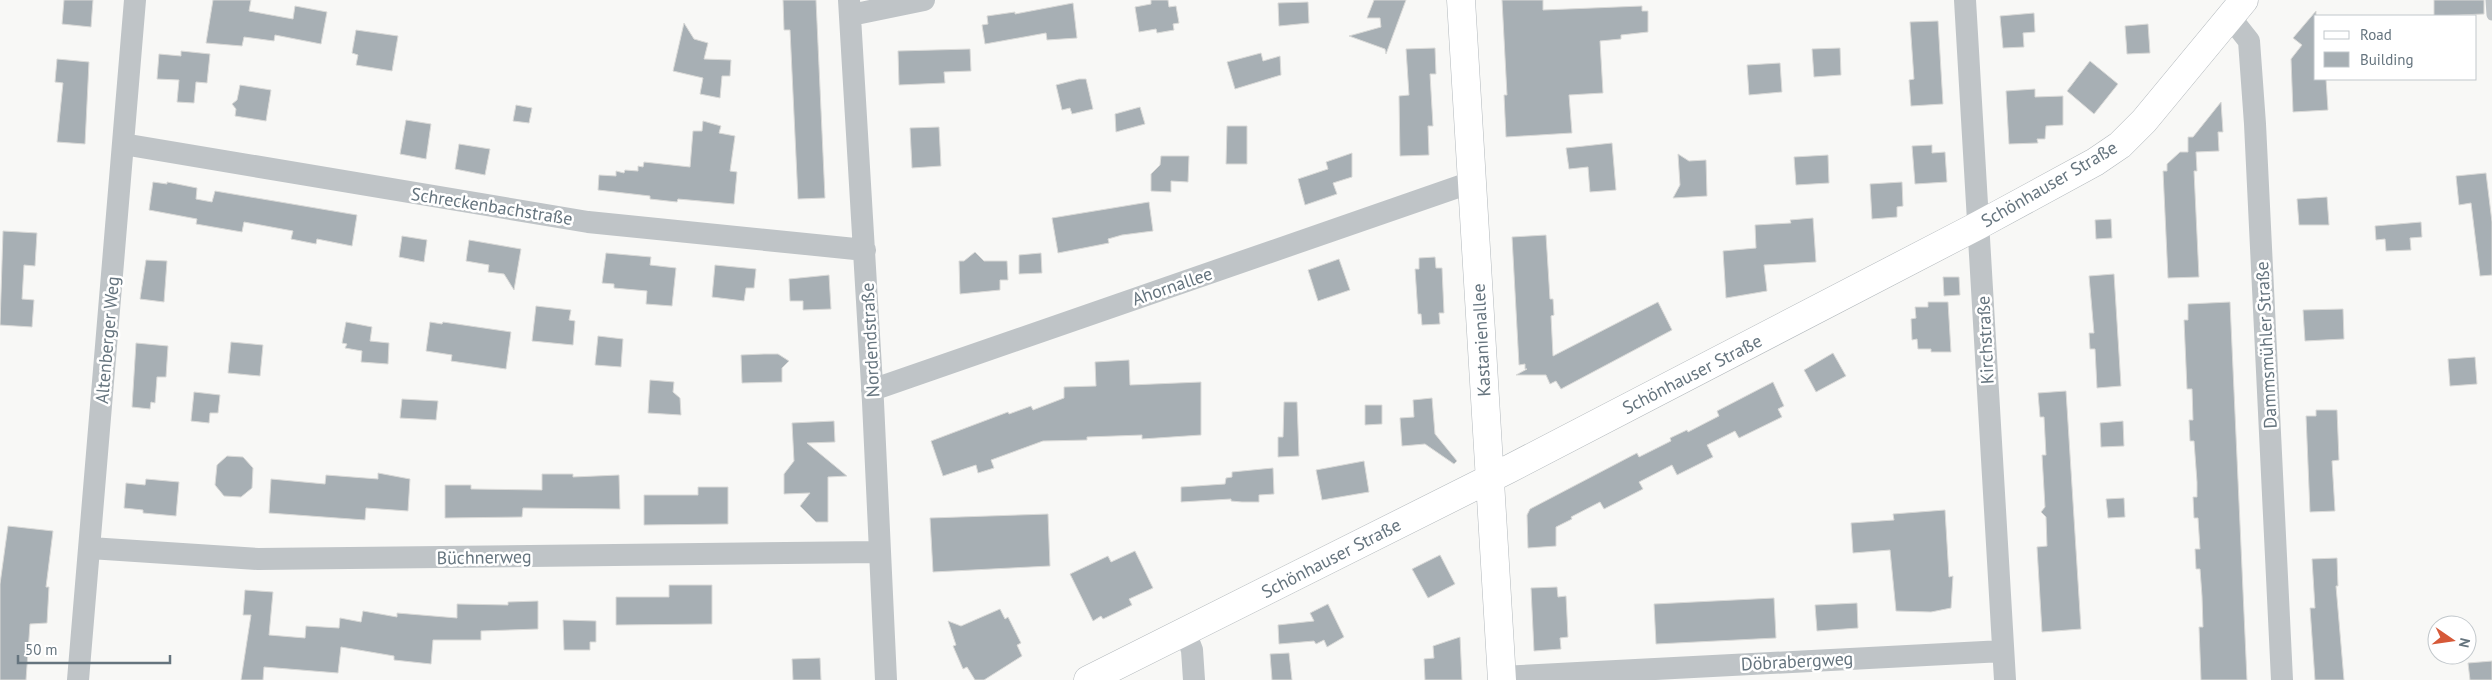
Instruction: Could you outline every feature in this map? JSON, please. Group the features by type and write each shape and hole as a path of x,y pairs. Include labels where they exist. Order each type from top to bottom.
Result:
{"street":[{"name":"Altenberger Weg","path":"78,680 135,0"},
{"path":"850,7 924,0"},
{"name":"Kastanienallee","path":"1461,0 1502,678"},
{"name":"Kirchstraße","path":"1964,0 1980,225 2004,680"},
{"name":"Nordendstraße","path":"850,7 872,390 886,680"},
{"name":"Schönhauser Straße","path":"1088,680 1489,479 1980,225 2095,162 2120,145 2144,121 2237,8"},
{"name":"Dammsmühler Straße","path":"2237,8 2249,50 2255,124 2282,680"},
{"name":"Schreckenbachstraße","path":"122,144 588,222 864,250"},
{"name":"Ahornallee","path":"872,390 1472,182"},
{"name":"Büchnerweg","path":"90,548 258,559 880,552"},
{"path":"1185,632 1192,650 1194,680"},
{"name":"Döbrabergweg","path":"1502,678 2003,651"}],"lane":[{"path":"2491,0 2492,15"}],"building":[{"path":"64,0 93,0 91,27 62,24"},
{"path":"213,0 251,0 249,11 293,19 295,6 327,12 321,44 275,35 274,41 244,37 242,46 206,43"},
{"path":"783,0 816,0 825,198 798,199 790,30 784,30"},
{"path":"1151,0 1168,0 1169,7 1176,6 1179,23 1173,24 1174,30 1157,33 1156,29 1139,32 1135,7 1151,4"},
{"path":"1374,0 1406,0 1386,54 1385,49 1349,36 1381,27 1380,18 1367,18"},
{"path":"1502,0 1543,0 1543,10 1642,6 1642,11 1648,11 1648,32 1621,35 1621,39 1600,41 1603,93 1569,95 1572,133 1506,137 1504,95 1507,95"},
{"path":"2434,0 2484,0 2484,14 2434,15"},
{"path":"1308,2 1309,23 1279,26 1278,3"},
{"path":"1073,3 1077,38 1047,40 1046,33 985,44 982,25 988,24 987,16 1015,12 1015,14"},
{"path":"2316,11 2316,15 2314,15 2314,80 2326,80 2328,110 2293,112 2291,59 2302,45 2293,38"},
{"path":"2034,13 2035,32 2023,33 2024,47 2003,48 2000,16"},
{"path":"1938,21 1943,104 1911,106 1909,80 1914,79 1910,22"},
{"path":"684,23 694,39 708,43 704,59 731,60 730,76 722,76 720,98 700,94 703,78 673,71"},
{"path":"2148,24 2150,53 2127,54 2125,26"},
{"path":"356,30 398,36 392,71 356,65 358,55 352,53"},
{"path":"1435,48 1436,74 1430,74 1433,126 1428,126 1429,155 1400,156 1399,96 1409,95 1406,49"},
{"path":"1840,48 1841,75 1814,77 1812,49"},
{"path":"970,49 971,71 944,72 945,83 899,85 898,51"},
{"path":"181,51 210,54 207,83 196,82 194,103 177,102 179,80 157,79 159,54 181,56"},
{"path":"1261,53 1263,61 1280,56 1281,75 1235,89 1227,62"},
{"path":"57,59 89,62 85,144 57,142 63,83 55,82"},
{"path":"2090,61 2118,84 2094,114 2067,91"},
{"path":"1780,63 1782,92 1749,95 1747,65"},
{"path":"1086,79 1093,109 1072,114 1070,108 1062,110 1056,85"},
{"path":"240,85 271,90 266,121 235,116 236,109 232,104 237,100"},
{"path":"2035,89 2035,97 2063,96 2063,125 2046,126 2045,139 2037,139 2038,143 2009,144 2006,91"},
{"path":"2221,102 2223,132 2218,132 2219,151 2196,152 2197,171 2194,171 2199,277 2168,278 2163,171 2167,171 2167,164 2180,152 2188,152 2188,137 2193,137"},
{"path":"516,105 532,108 529,123 513,121"},
{"path":"1140,107 1145,124 1116,132 1115,114"},
{"path":"406,120 431,124 426,159 400,154"},
{"path":"703,121 721,126 719,133 735,136 730,171 737,172 734,204 678,199 677,202 650,199 650,196 598,190 599,175 616,176 616,171 624,173 625,170 638,171 638,166 643,167 644,162 690,167 693,131 702,131"},
{"path":"1227,126 1247,126 1247,164 1226,164"},
{"path":"939,127 941,166 912,168 910,128"},
{"path":"1612,143 1616,190 1590,192 1588,167 1569,169 1566,148"},
{"path":"459,144 490,149 485,175 455,169"},
{"path":"1932,145 1932,153 1945,152 1947,182 1915,184 1912,146"},
{"path":"1352,153 1352,177 1333,183 1337,194 1305,205 1298,179 1328,169 1326,162"},
{"path":"1678,154 1689,161 1706,160 1707,196 1673,198 1680,185"},
{"path":"1828,155 1829,183 1796,185 1794,157"},
{"path":"1161,156 1189,156 1188,182 1171,181 1171,192 1151,191 1151,174 1160,165"},
{"path":"2486,173 2492,222 2492,275 2480,276 2471,203 2459,205 2456,176"},
{"path":"153,182 167,184 167,182 197,188 196,199 212,202 215,191 357,215 352,246 317,239 316,244 291,239 293,231 244,222 242,232 196,224 197,219 149,210"},
{"path":"1902,182 1903,206 1897,207 1897,217 1872,219 1870,184"},
{"path":"2327,197 2329,225 2299,225 2297,199"},
{"path":"1149,202 1153,231 1122,235 1108,239 1109,243 1058,253 1052,218"},
{"path":"1813,218 1816,262 1764,265 1767,291 1726,298 1723,251 1756,248 1755,225 1791,223 1790,220"},
{"path":"2111,219 2112,238 2096,239 2095,220"},
{"path":"2421,222 2422,237 2410,238 2411,250 2386,251 2385,239 2376,240 2375,226"},
{"path":"3,231 37,233 35,266 24,265 22,299 34,300 32,327 0,325"},
{"path":"1546,235 1550,299 1553,299 1554,315 1551,316 1553,356 1658,302 1672,330 1561,389 1556,381 1550,384 1546,375 1516,375 1527,369 1525,369 1525,364 1519,365 1512,237"},
{"path":"402,236 427,240 424,262 399,257"},
{"path":"469,240 521,249 514,290 504,274 488,272 489,265 466,261"},
{"path":"975,252 984,261 1007,261 1008,280 1000,280 1000,290 960,294 959,261 964,261"},
{"path":"606,253 651,257 650,265 676,268 672,306 646,304 647,291 614,288 614,284 602,283"},
{"path":"1041,253 1042,273 1019,274 1019,255"},
{"path":"1435,257 1436,268 1442,268 1444,313 1439,313 1440,324 1422,325 1421,314 1418,314 1415,269 1419,269 1419,258"},
{"path":"1339,259 1350,290 1318,301 1308,270"},
{"path":"146,260 167,261 164,302 140,299"},
{"path":"715,265 756,269 754,288 746,288 744,301 712,297"},
{"path":"2114,274 2121,386 2097,388 2095,349 2090,349 2089,333 2094,333 2089,276"},
{"path":"829,275 831,309 803,310 803,301 790,301 789,279"},
{"path":"1943,277 1959,277 1960,295 1944,296"},
{"path":"1928,302 1948,302 1951,352 1931,352 1931,349 1918,349 1917,339 1912,340 1911,319 1916,318 1915,307 1928,307"},
{"path":"2230,302 2247,680 2201,680 2199,627 2203,627 2202,596 2200,569 2196,569 2195,549 2200,549 2198,518 2194,518 2193,497 2197,497 2197,482 2194,441 2190,441 2189,420 2193,420 2192,389 2187,389 2184,320 2188,320 2188,304"},
{"path":"536,306 571,310 569,320 575,321 573,345 532,341"},
{"path":"2343,309 2344,339 2305,341 2303,310"},
{"path":"346,322 372,327 370,341 389,343 388,364 361,362 362,351 345,348 347,344 342,343"},
{"path":"430,322 442,324 443,322 511,332 506,369 451,361 452,355 426,351"},
{"path":"598,336 623,339 621,367 595,365"},
{"path":"231,342 263,345 260,376 228,373"},
{"path":"136,343 168,346 166,377 157,377 155,403 151,402 150,409 132,407"},
{"path":"1833,353 1846,376 1816,392 1804,370"},
{"path":"778,354 789,361 782,368 782,382 742,383 741,355"},
{"path":"2475,357 2477,384 2450,386 2448,359"},
{"path":"1129,360 1130,385 1201,382 1201,435 1142,439 1142,435 1087,437 1087,440 1043,441 991,460 994,468 978,473 976,465 943,476 931,441 1008,412 1009,414 1031,406 1033,410 1064,398 1064,387 1096,386 1095,362"},
{"path":"650,380 674,382 673,392 680,398 681,415 648,413"},
{"path":"1773,382 1784,406 1778,409 1782,417 1739,438 1735,431 1707,445 1713,457 1677,475 1672,465 1639,482 1643,489 1604,509 1600,502 1571,517 1572,519 1556,527 1556,546 1528,548 1527,515 1530,509 1637,453 1639,457 1671,441 1670,438 1687,430 1688,432 1719,416 1717,411"},
{"path":"2066,391 2081,629 2042,632 2037,547 2047,546 2046,517 2041,512 2045,507 2042,455 2046,455 2044,417 2040,417 2038,393"},
{"path":"194,392 220,395 218,413 210,413 209,423 191,421"},
{"path":"1432,398 1435,434 1457,461 1454,464 1425,444 1402,446 1400,418 1414,417 1413,400"},
{"path":"402,399 438,401 436,420 400,418"},
{"path":"1284,402 1297,402 1299,456 1278,457 1278,437 1283,437"},
{"path":"1365,405 1382,405 1382,424 1365,425"},
{"path":"2316,410 2337,410 2339,460 2332,461 2335,511 2310,512 2306,416 2316,416"},
{"path":"834,421 835,442 807,443 847,476 828,477 828,522 816,522 800,506 810,493 784,494 784,474 794,461 792,423"},
{"path":"2123,421 2124,446 2101,447 2100,423"},
{"path":"227,456 243,457 253,468 252,488 241,497 224,496 215,485 217,465"},
{"path":"1364,461 1369,492 1322,500 1316,470"},
{"path":"1273,468 1274,494 1259,495 1259,502 1231,501 1231,499 1181,502 1181,487 1225,484 1226,478 1232,477 1232,472"},
{"path":"378,473 410,479 408,511 366,508 365,520 269,513 271,479 325,484 326,475 378,479"},
{"path":"542,474 573,474 573,477 619,475 620,509 523,508 522,517 445,518 445,485 471,485 471,489 542,490"},
{"path":"146,479 179,482 176,516 143,513 143,510 124,508 126,483 145,485"},
{"path":"698,487 728,487 728,524 644,525 644,495 698,495"},
{"path":"2124,498 2125,517 2108,518 2106,499"},
{"path":"1945,510 1949,577 1953,576 1951,608 1931,612 1896,611 1890,550 1853,553 1851,523 1894,520 1893,514"},
{"path":"1048,514 1050,566 933,572 930,518"},
{"path":"8,526 53,531 46,587 49,587 47,623 30,624 26,680 0,680 0,584"},
{"path":"1135,551 1153,588 1129,599 1132,605 1103,619 1101,616 1093,621 1070,574 1108,556 1111,562"},
{"path":"1440,555 1455,584 1428,598 1412,569"},
{"path":"2337,558 2338,586 2336,586 2344,680 2315,680 2310,608 2315,608 2312,559"},
{"path":"669,585 712,585 712,624 616,625 616,597 669,597"},
{"path":"1557,587 1558,597 1566,596 1568,637 1560,638 1561,649 1534,651 1531,588"},
{"path":"245,590 273,592 269,635 305,638 306,626 339,628 340,618 361,622 363,611 397,617 397,613 457,618 457,604 508,605 508,602 538,601 538,629 481,631 481,640 433,640 431,664 394,660 394,656 341,647 338,673 264,667 263,680 241,680 251,615 243,615"},
{"path":"1774,598 1776,638 1656,644 1654,604"},
{"path":"1857,603 1858,628 1817,631 1815,605"},
{"path":"1328,604 1344,637 1327,647 1324,640 1316,644 1314,641 1279,644 1278,625 1314,621 1310,613"},
{"path":"1000,609 1005,619 1008,617 1021,643 1017,645 1022,656 984,680 975,680 967,667 963,669 953,646 956,645 948,621 961,626"},
{"path":"563,620 596,621 596,642 590,642 590,650 564,650"},
{"path":"1460,637 1462,680 1425,680 1424,659 1434,658 1433,646"},
{"path":"1289,653 1292,680 1272,680 1270,654"},
{"path":"820,658 821,680 793,680 792,659"},
{"path":"2492,661 2492,680 2470,680 2468,665 2477,665 2477,662"}]}
